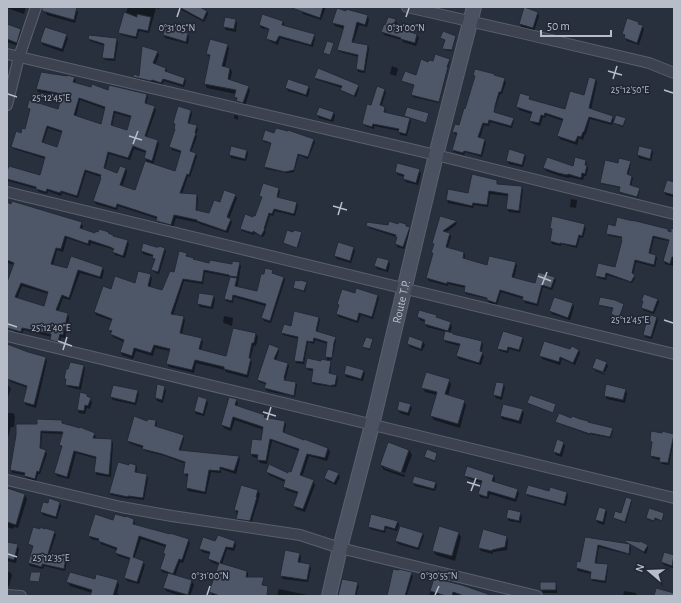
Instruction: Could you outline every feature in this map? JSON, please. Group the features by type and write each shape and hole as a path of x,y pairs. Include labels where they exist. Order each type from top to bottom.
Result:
{"street":[{"path":"7,105 19,57 36,7"},
{"path":"407,7 521,32 649,63 674,73"},
{"name":"Route T.P.","path":"329,596 372,425 436,155 474,7"},
{"path":"7,54 436,155 674,214"},
{"path":"7,192 674,354"},
{"path":"7,336 674,498"},
{"path":"7,480 121,507 300,535 340,548 537,596"},
{"path":"7,595 21,596"}],"building":[{"path":"42,7 77,7 74,20 42,11"},
{"path":"179,7 200,7 207,11 203,20"},
{"path":"292,7 323,7 320,18"},
{"path":"524,7 538,12 533,28 519,24"},
{"path":"337,8 368,15 365,25 357,22 352,42 368,45 364,71 356,69 358,55 337,50 344,26 332,23"},
{"path":"124,12 137,17 137,14 151,17 148,31 138,29 136,37 118,33"},
{"path":"262,14 283,21 282,25 315,34 311,45 279,36 276,42 266,39 269,29 259,25"},
{"path":"225,17 236,19 234,29 223,27"},
{"path":"388,17 396,19 393,27 417,34 415,43 381,32"},
{"path":"627,18 643,25 637,43 624,38 625,35 622,34"},
{"path":"7,24 21,29 17,43 7,39"},
{"path":"45,27 67,34 62,49 40,42"},
{"path":"165,28 188,33 186,42 163,35"},
{"path":"443,31 456,36 452,50 442,49 445,40 440,38"},
{"path":"89,35 117,38 114,59 102,58 104,44 88,39"},
{"path":"210,39 228,44 222,66 230,68 228,79 249,86 243,103 236,101 237,98 234,97 236,90 204,84 210,55 206,54"},
{"path":"327,41 334,43 330,55 323,53"},
{"path":"142,46 158,51 153,63 166,68 165,71 185,78 183,85 163,79 161,83 133,77 134,74 139,76"},
{"path":"435,54 450,59 439,102 411,95 414,85 401,81 405,71 416,75 421,59 428,62 429,60 433,61"},
{"path":"318,68 359,85 354,96 340,90 342,86 314,78"},
{"path":"475,69 505,78 501,92 499,92 494,112 514,118 511,126 489,120 488,124 483,123 478,137 485,139 481,155 452,150 457,133 452,132 455,124 459,125 464,108 465,109 475,76 473,75"},
{"path":"41,72 75,77 73,82 91,87 92,84 108,90 109,85 147,94 145,103 155,106 145,136 158,140 152,161 144,158 146,151 133,146 128,158 108,152 104,168 117,173 120,166 126,168 120,185 135,190 145,161 175,171 181,151 169,147 175,129 175,124 173,123 178,106 191,110 188,123 197,125 190,151 196,153 189,175 187,174 180,193 197,194 196,210 209,213 214,200 220,202 224,190 236,194 227,217 231,219 226,231 197,220 174,215 171,225 156,221 157,217 117,204 116,208 93,201 101,175 85,170 77,196 61,191 60,193 47,189 46,192 36,189 36,187 7,179 7,171 9,166 40,175 45,157 11,147 16,131 21,133 22,128 25,129 30,109 27,108 29,100 58,109 62,94 36,89","holes":["79,98 105,107 101,124 74,115","114,111 131,116 127,130 111,125","47,126 62,131 57,147 42,142"]},
{"path":"589,77 596,79 589,108 613,116 611,123 589,117 584,132 581,137 578,136 575,142 557,136 563,119 545,113 544,116 541,115 539,123 529,121 532,112 516,107 520,93 530,96 529,99 565,109 570,91 584,95"},
{"path":"288,79 309,86 306,95 285,88"},
{"path":"377,86 385,89 380,105 385,107 384,112 410,118 406,134 398,132 399,129 373,124 372,127 362,124 367,104 371,105"},
{"path":"319,107 334,112 331,120 316,115"},
{"path":"407,107 429,113 426,123 404,116"},
{"path":"616,115 626,118 623,126 613,123"},
{"path":"276,128 288,130 314,139 308,157 298,154 294,170 285,172 264,167 271,143 262,140 265,130 274,133"},
{"path":"231,146 247,150 245,159 229,155"},
{"path":"639,146 652,149 650,159 637,155"},
{"path":"509,149 525,154 522,165 506,161"},
{"path":"547,157 573,166 575,157 586,160 585,165 587,165 585,174 582,173 581,178 543,168"},
{"path":"619,158 631,161 627,174 632,176 630,185 640,188 637,197 619,192 620,187 600,183 605,160 618,163"},
{"path":"397,163 420,169 416,183 403,179 404,175 395,172"},
{"path":"472,174 497,180 497,184 522,186 519,211 506,209 508,194 489,191 487,205 473,203 472,206 446,200 448,189 468,193"},
{"path":"667,180 674,182 674,195 663,192"},
{"path":"263,183 279,188 277,197 297,202 294,214 274,209 272,214 269,213 265,229 261,236 253,231 253,233 240,229 245,214 253,217 253,215 255,216 262,197 259,196"},
{"path":"12,201 82,222 80,228 95,233 95,231 98,232 99,229 109,232 108,233 113,236 128,240 123,256 112,252 114,249 110,247 89,240 88,244 65,236 61,249 56,248 51,264 67,268 71,256 103,267 100,277 78,270 69,298 62,295 56,310 68,313 63,335 60,334 58,342 50,340 51,334 22,328 21,332 7,328 7,282 14,263 7,260 7,202 11,204","holes":["21,283 48,292 44,306 15,297"]},
{"path":"440,216 457,221 443,231 450,233 446,247 464,252 463,258 487,265 489,256 516,262 512,277 535,283 538,272 555,277 551,288 542,285 537,304 522,300 523,297 500,290 496,303 487,300 487,298 464,292 465,286 447,282 447,284 426,278 433,253 431,253 434,244 432,243"},
{"path":"552,216 585,224 582,236 579,235 576,246 550,241"},
{"path":"617,217 668,229 668,231 671,232 671,228 674,229 674,257 672,257 670,264 663,261 669,240 653,236 649,253 656,255 654,265 635,260 632,273 635,275 631,282 606,273 605,278 595,276 598,263 615,267 622,237 606,234 608,224 615,226"},
{"path":"389,221 398,224 399,222 406,224 406,226 410,227 403,247 395,244 397,237 395,237 396,235 366,226 367,222 388,225"},
{"path":"287,230 302,232 297,248 283,243"},
{"path":"338,242 354,247 350,261 334,256"},
{"path":"143,243 165,248 158,272 151,270 155,259 152,258 153,255 141,251"},
{"path":"179,251 187,253 186,256 194,258 193,259 209,263 210,260 232,264 232,261 240,262 237,277 204,270 202,282 183,279 171,314 184,316 180,333 202,338 199,349 226,356 233,328 256,333 254,343 252,343 249,358 251,358 247,375 224,369 224,367 195,360 192,370 166,364 170,349 154,345 151,353 134,348 132,356 120,352 124,340 110,334 112,331 108,330 112,319 94,312 103,286 111,289 115,276 135,283 138,271 151,274 148,286 162,290 170,271 174,272"},
{"path":"377,257 389,260 386,270 374,266"},
{"path":"265,268 273,270 272,273 284,277 270,321 261,318 266,304 233,295 232,301 224,299 230,277 237,278 235,286 257,291 261,274 264,274"},
{"path":"295,280 307,282 304,291 293,288"},
{"path":"356,288 378,295 372,317 359,313 357,321 336,314 339,305 337,304 342,289 355,293"},
{"path":"199,293 214,295 211,307 197,304"},
{"path":"644,294 658,299 653,312 641,308 643,301 641,301"},
{"path":"554,297 573,303 568,318 549,311"},
{"path":"600,297 615,300 624,304 619,318 611,314 613,308 598,305"},
{"path":"419,310 437,315 436,317 451,322 448,331 424,324 425,320 417,317"},
{"path":"294,311 319,317 316,331 336,337 332,358 325,357 327,342 314,338 313,342 307,341 303,362 294,361 298,337 281,333 284,324 291,326"},
{"path":"648,314 657,317 651,337 643,335"},
{"path":"445,331 482,341 480,351 483,352 479,363 456,356 460,344 443,340"},
{"path":"503,331 523,337 519,350 508,347 507,351 497,349"},
{"path":"409,336 423,341 421,349 407,344"},
{"path":"366,337 373,339 370,349 362,347"},
{"path":"544,341 570,349 572,346 579,350 573,363 560,357 559,362 539,356"},
{"path":"7,344 46,357 34,405 23,402 27,386 7,379"},
{"path":"269,344 279,348 274,359 288,363 284,380 296,382 294,396 264,388 266,383 257,380"},
{"path":"307,358 321,361 321,359 331,361 329,373 337,375 335,385 332,386 311,382 313,369 305,368"},
{"path":"596,358 607,362 603,372 592,368"},
{"path":"70,362 84,365 79,387 65,385 66,379 64,379 66,369 68,369"},
{"path":"346,365 364,370 361,379 344,374"},
{"path":"426,372 450,379 445,394 465,400 458,424 430,416 437,392 421,388"},
{"path":"496,382 504,383 501,397 493,395"},
{"path":"157,384 165,386 162,400 155,398"},
{"path":"606,384 626,389 623,400 604,396"},
{"path":"113,385 138,390 135,403 110,397"},
{"path":"80,392 87,394 87,396 91,398 88,406 85,405 84,411 77,410"},
{"path":"530,395 556,404 553,413 527,403"},
{"path":"198,396 207,399 203,414 194,411"},
{"path":"229,397 237,399 235,405 265,415 264,417 285,421 283,432 328,448 325,458 307,454 300,475 314,480 303,509 293,506 298,492 283,487 285,480 266,472 269,464 288,473 288,471 291,472 299,449 270,439 266,461 257,460 258,455 250,454 252,439 261,440 263,427 233,417 230,428 221,425"},
{"path":"399,401 411,404 408,413 397,410"},
{"path":"503,404 523,409 519,421 500,416"},
{"path":"559,413 571,418 572,416 588,422 613,428 610,437 590,434 555,422"},
{"path":"134,416 147,421 148,419 156,420 155,426 184,435 179,450 239,456 234,471 220,467 220,471 209,470 205,492 186,488 188,474 183,474 185,462 142,449 143,446 127,441"},
{"path":"37,419 62,420 62,423 80,427 95,433 93,438 112,439 109,475 94,472 96,457 74,451 67,477 54,473 62,446 59,445 63,432 41,431 40,448 46,450 39,472 37,471 35,479 24,476 25,473 10,470 16,435 16,424 37,424"},
{"path":"651,431 662,433 662,431 674,434 668,463 659,462 660,458 650,456 652,442 650,441"},
{"path":"557,439 564,442 560,454 553,452"},
{"path":"388,442 409,450 401,473 380,465"},
{"path":"427,449 437,453 435,461 424,457"},
{"path":"118,462 136,465 135,472 147,474 143,498 109,493"},
{"path":"467,466 494,475 492,481 518,489 515,499 488,491 487,497 478,494 482,481 464,476"},
{"path":"328,469 339,473 334,483 324,478"},
{"path":"414,476 436,482 434,489 412,483"},
{"path":"241,485 258,490 250,521 236,519 238,511 234,510"},
{"path":"528,485 549,491 550,487 567,492 564,504 525,494"},
{"path":"7,488 25,494 16,525 7,522"},
{"path":"626,497 632,499 625,522 613,518 615,511 621,513"},
{"path":"49,498 60,502 56,517 40,512 43,502 48,503"},
{"path":"599,507 606,509 603,522 595,520"},
{"path":"649,508 664,513 662,521 655,518 654,521 646,518"},
{"path":"508,509 521,512 519,521 506,518"},
{"path":"95,514 113,520 115,514 126,516 134,519 133,524 189,539 182,560 179,559 173,574 160,569 165,554 163,553 166,545 139,536 133,557 144,561 137,582 124,578 130,558 115,553 117,548 98,541 99,539 88,536"},
{"path":"371,514 398,521 395,529 385,526 384,531 368,527"},
{"path":"400,526 423,533 418,548 395,541"},
{"path":"439,526 459,532 452,556 432,551"},
{"path":"33,527 40,529 40,527 55,531 48,554 66,558 64,569 42,564 42,567 28,563 33,546 28,544"},
{"path":"483,529 507,536 505,547 492,551 478,548"},
{"path":"218,535 235,541 233,548 226,547 220,563 247,571 246,577 264,577 262,585 268,586 267,596 220,596 209,592 219,563 208,559 210,552 199,549 203,537 215,541"},
{"path":"585,537 630,544 629,554 598,545 595,563 608,564 605,581 590,579 591,572 576,568 577,561 580,562"},
{"path":"624,541 640,541 648,545 644,552"},
{"path":"7,542 18,544 14,560 7,558"},
{"path":"285,550 300,553 298,562 310,564 307,580 280,576"},
{"path":"664,552 674,555 672,566 661,562"},
{"path":"393,569 412,572 405,596 387,596"},
{"path":"31,572 41,572 39,582 29,581"},
{"path":"70,572 95,579 96,574 118,580 113,596 90,596 92,590 66,582"},
{"path":"168,573 192,580 188,595 163,588"},
{"path":"434,578 462,585 488,594 488,596 464,596 453,592 452,596 446,596 430,591"},
{"path":"342,579 358,582 355,596 338,596"},
{"path":"540,582 556,582 556,590 540,590"},
{"path":"656,588 674,593 674,596 654,596"}]}
